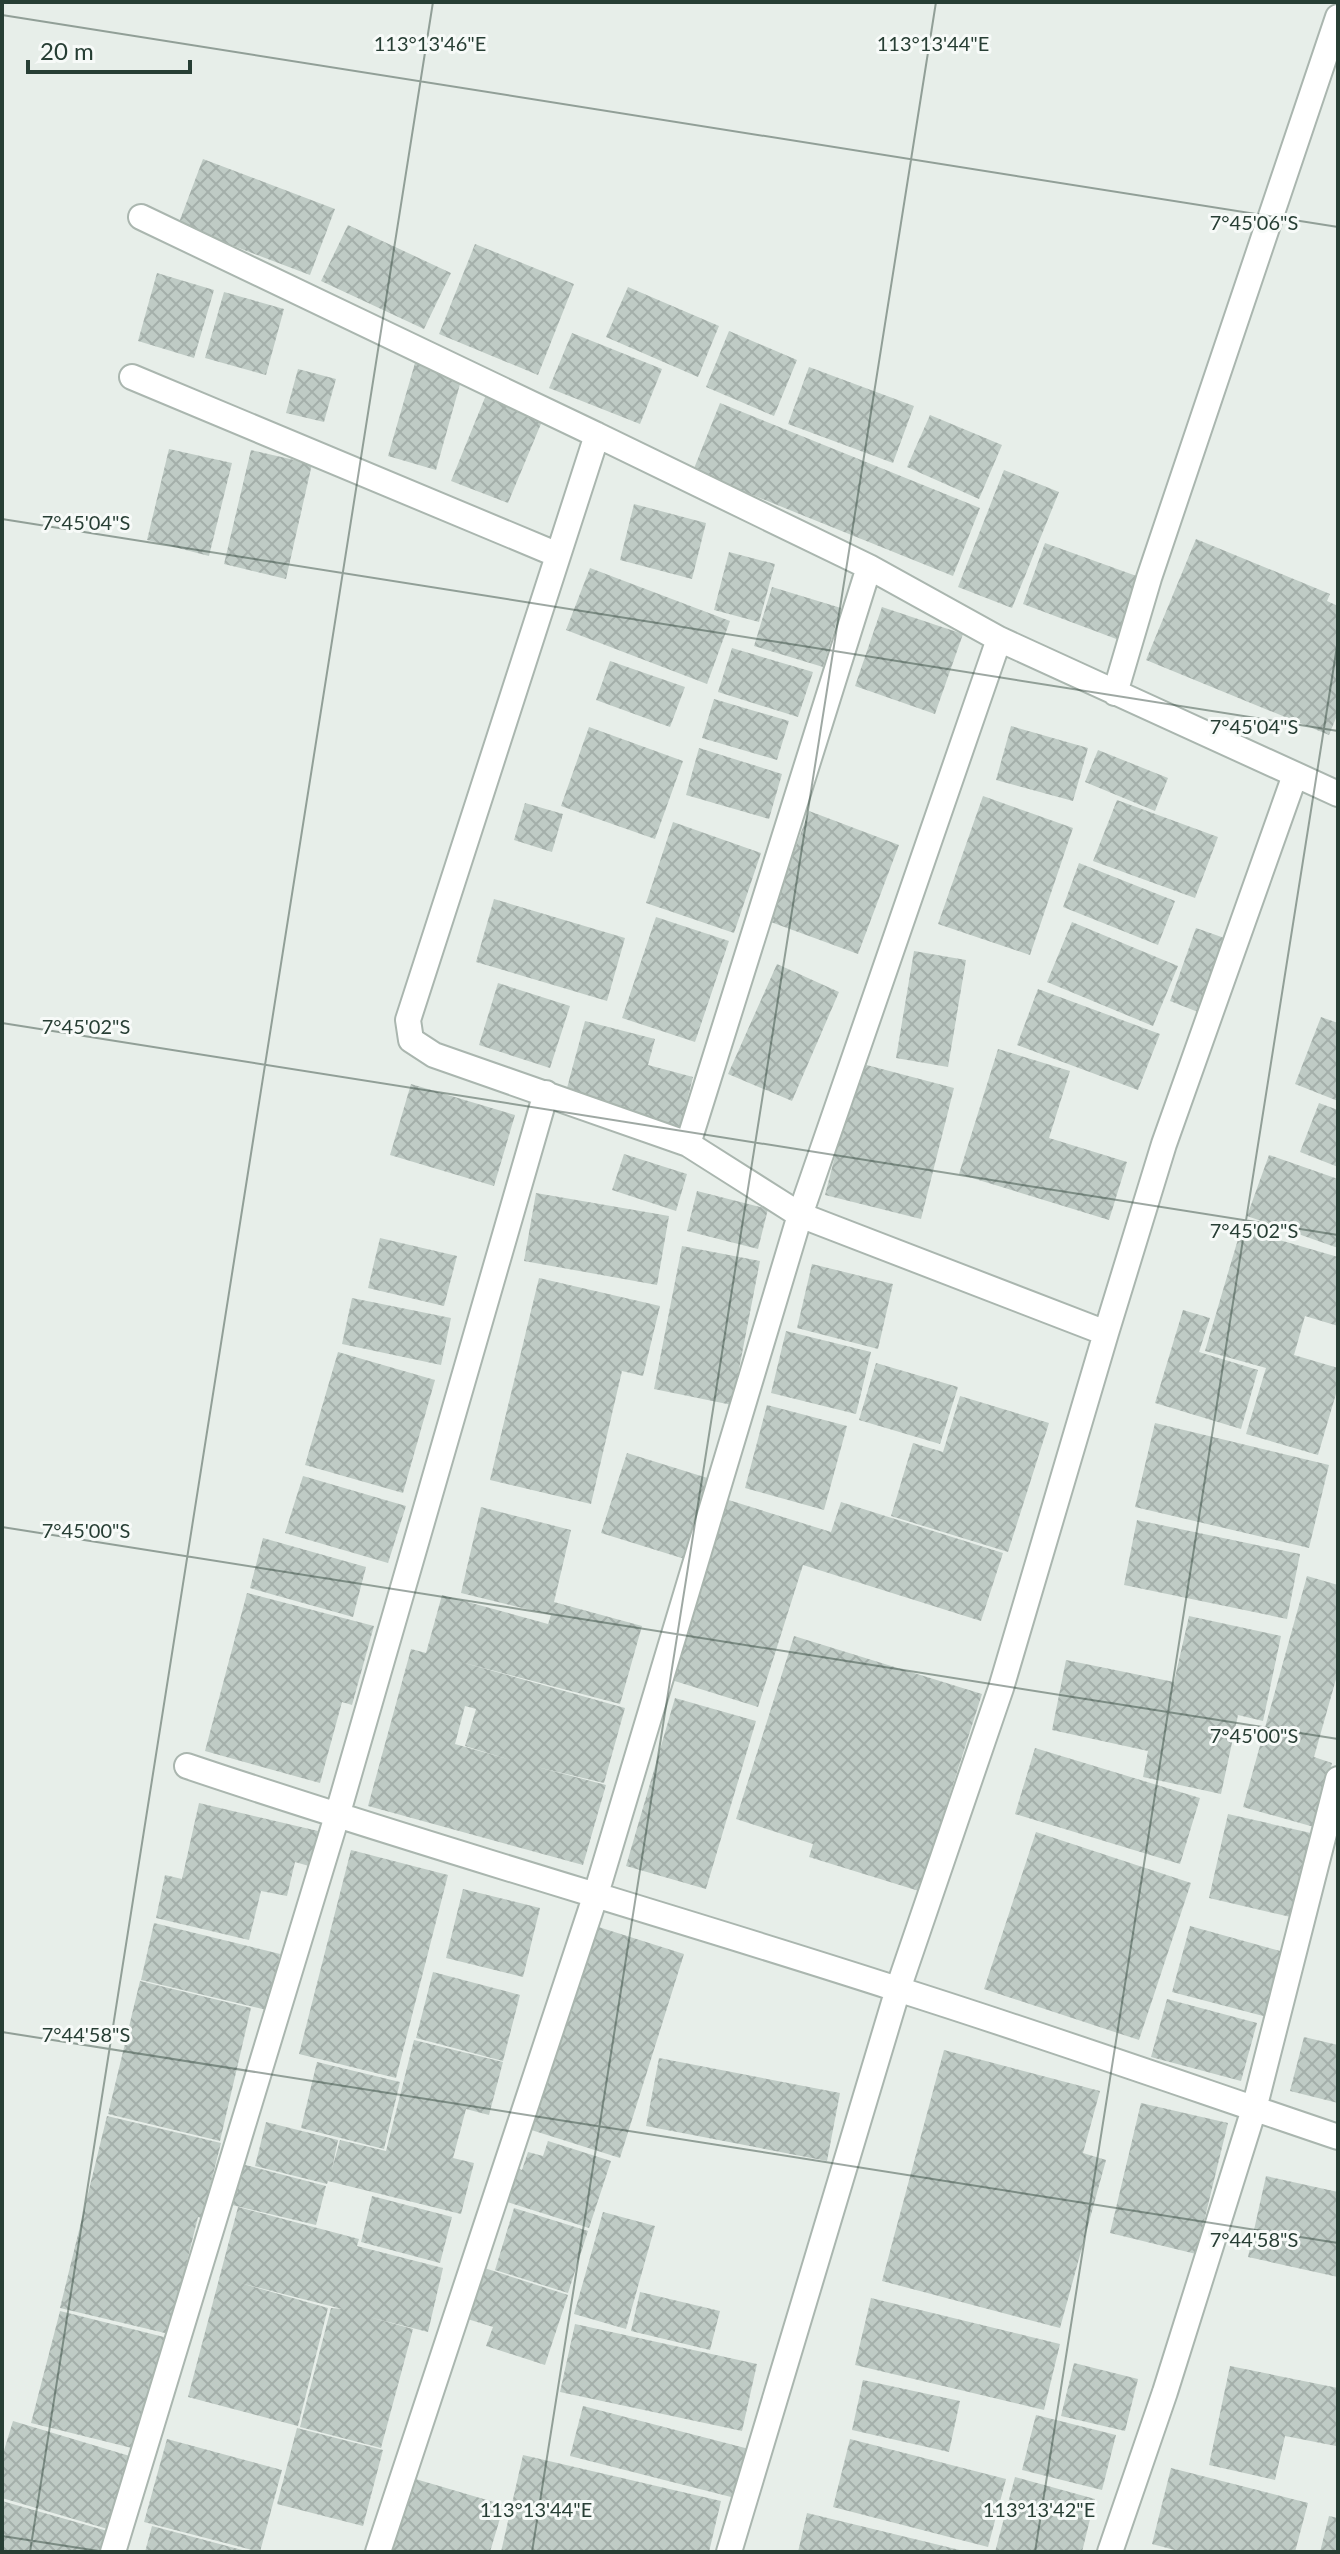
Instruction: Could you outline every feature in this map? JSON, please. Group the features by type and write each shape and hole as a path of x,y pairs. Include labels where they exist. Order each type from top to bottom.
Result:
{"street":[{"path":"1115,693 1149,578 1338,17"},
{"path":"141,217 869,567 999,639 1338,794"},
{"path":"132,377 558,555"},
{"path":"597,435 408,1020 411,1040 434,1055 688,1144 800,1215 1106,1333"},
{"path":"688,1144 869,567"},
{"path":"378,2552 596,1894 800,1215 999,639"},
{"path":"729,2552 898,1989 1001,1688 1164,1144 1295,775"},
{"path":"113,2552 337,1816 546,1093"},
{"path":"187,1766 337,1816 898,1989 1338,2137"},
{"path":"1110,2552 1165,2392 1254,2109 1338,1779"}],"building":[{"path":"203,159 335,209 310,275 178,225"},
{"path":"348,225 451,273 424,329 321,281"},
{"path":"475,244 574,284 538,375 439,334"},
{"path":"157,273 214,290 194,358 138,341"},
{"path":"628,287 719,326 698,377 606,337"},
{"path":"224,292 284,309 266,375 205,358"},
{"path":"729,331 797,360 774,416 706,387"},
{"path":"572,333 662,369 640,424 549,388"},
{"path":"415,363 462,377 436,470 388,456"},
{"path":"809,367 914,406 893,463 788,424"},
{"path":"298,369 336,379 324,422 286,413"},
{"path":"486,395 543,419 508,503 451,481"},
{"path":"720,403 980,508 953,576 693,471"},
{"path":"930,415 1002,445 979,499 907,467"},
{"path":"169,449 232,463 209,556 147,540"},
{"path":"251,450 312,464 286,579 224,564"},
{"path":"1004,470 1059,492 1012,608 958,587"},
{"path":"634,504 706,523 692,579 620,560"},
{"path":"1196,539 1330,594 1327,601 1338,606 1338,713 1329,735 1146,660"},
{"path":"1045,543 1142,578 1119,640 1023,604"},
{"path":"729,552 775,564 759,622 714,610"},
{"path":"590,568 730,621 707,684 566,630"},
{"path":"772,587 841,608 823,667 754,646"},
{"path":"882,607 963,634 935,714 855,686"},
{"path":"732,648 813,672 798,717 718,692"},
{"path":"610,661 685,687 670,727 596,700"},
{"path":"714,699 789,721 777,760 702,738"},
{"path":"1011,726 1088,748 1073,801 996,780"},
{"path":"589,727 683,761 655,839 561,806"},
{"path":"699,748 782,774 769,819 686,795"},
{"path":"1098,750 1168,778 1155,811 1085,782"},
{"path":"983,796 1073,828 1030,955 938,924"},
{"path":"1117,800 1218,837 1195,898 1093,861"},
{"path":"525,803 563,814 552,852 514,840"},
{"path":"809,811 899,845 858,954 768,921"},
{"path":"673,822 761,853 734,933 646,903"},
{"path":"1079,863 1175,901 1158,945 1063,907"},
{"path":"494,899 625,938 607,1001 476,962"},
{"path":"656,917 729,941 695,1042 622,1018"},
{"path":"1072,922 1178,966 1153,1026 1047,982"},
{"path":"1196,928 1230,940 1203,1014 1170,1001"},
{"path":"914,951 966,960 948,1067 896,1058"},
{"path":"777,964 839,992 792,1101 728,1074"},
{"path":"498,983 570,1006 550,1068 479,1045"},
{"path":"1038,989 1160,1034 1138,1090 1017,1045"},
{"path":"1321,1017 1338,1023 1338,1101 1295,1084"},
{"path":"585,1021 655,1039 648,1065 693,1077 680,1129 564,1099"},
{"path":"998,1049 1070,1071 1049,1138 1127,1162 1109,1220 959,1174"},
{"path":"859,1063 954,1088 921,1219 825,1195"},
{"path":"411,1084 515,1115 494,1186 390,1155"},
{"path":"1319,1103 1338,1110 1338,1167 1300,1152"},
{"path":"624,1154 687,1174 676,1211 612,1190"},
{"path":"1269,1155 1338,1179 1338,1248 1247,1216"},
{"path":"697,1191 768,1209 758,1249 687,1231"},
{"path":"536,1193 669,1216 657,1285 524,1261"},
{"path":"1241,1229 1338,1257 1338,1326 1305,1316 1294,1355 1338,1368 1338,1387 1318,1455 1246,1434 1266,1368 1205,1351"},
{"path":"380,1238 457,1256 444,1306 368,1288"},
{"path":"682,1246 760,1261 732,1405 654,1389"},
{"path":"812,1264 893,1284 878,1349 797,1328"},
{"path":"539,1278 660,1306 643,1376 622,1371 591,1504 490,1480"},
{"path":"352,1298 451,1318 441,1365 342,1344"},
{"path":"1183,1310 1210,1318 1199,1352 1258,1370 1241,1429 1155,1403"},
{"path":"786,1331 871,1352 856,1414 771,1393"},
{"path":"338,1352 435,1380 403,1493 305,1465"},
{"path":"876,1363 958,1387 940,1444 859,1420"},
{"path":"960,1396 1049,1423 1008,1552 891,1516 913,1443 943,1452"},
{"path":"767,1405 847,1426 824,1510 745,1488"},
{"path":"1155,1423 1329,1465 1309,1548 1135,1507"},
{"path":"627,1453 714,1480 688,1560 601,1533"},
{"path":"303,1476 406,1506 388,1563 285,1533"},
{"path":"722,1498 831,1532 841,1502 1003,1553 981,1621 803,1565 758,1707 665,1678"},
{"path":"481,1507 571,1530 554,1602 642,1626 620,1704 457,1661 625,1708 604,1783 537,1767 606,1785 583,1865 368,1806 411,1649 426,1653 442,1595 548,1624 551,1615 461,1593","holes":["465,1706 476,1709 465,1746 511,1760 455,1744"]},
{"path":"1137,1520 1300,1554 1287,1619 1124,1585"},
{"path":"263,1538 366,1567 353,1617 250,1588"},
{"path":"1307,1576 1338,1585 1338,1672 1314,1757 1332,1763 1314,1827 1243,1807"},
{"path":"247,1593 374,1626 352,1705 342,1702 320,1783 205,1751"},
{"path":"1189,1616 1281,1636 1263,1721 1238,1715 1221,1794 1143,1777 1148,1751 1052,1730 1066,1660 1174,1682"},
{"path":"794,1636 982,1694 919,1891 809,1857 813,1844 736,1819"},
{"path":"675,1698 756,1721 706,1889 626,1866"},
{"path":"1035,1748 1200,1798 1180,1864 1015,1814"},
{"path":"199,1803 318,1831 309,1866 295,1862 287,1896 261,1891 249,1940 156,1918 165,1875 182,1879"},
{"path":"1228,1814 1315,1834 1295,1918 1209,1898"},
{"path":"1036,1832 1191,1883 1139,2040 984,1989"},
{"path":"351,1850 448,1875 396,2078 299,2054"},
{"path":"463,1889 540,1908 523,1977 446,1958"},
{"path":"154,1923 280,1954 267,2010 141,1980"},
{"path":"589,1924 684,1954 620,2158 525,2128"},
{"path":"1190,1926 1284,1952 1267,2017 1172,1992"},
{"path":"433,1972 520,1995 503,2061 416,2038"},
{"path":"140,1981 251,2008 220,2141 108,2114"},
{"path":"1167,1999 1257,2023 1241,2081 1151,2057"},
{"path":"1304,2037 1338,2045 1338,2103 1290,2091"},
{"path":"414,2040 503,2062 489,2115 466,2109 453,2158 474,2163 461,2214 255,2166 266,2122 338,2140 332,2169 340,2140 386,2151"},
{"path":"944,2050 1100,2091 1083,2153 1106,2160 1060,2328 882,2281"},
{"path":"659,2058 840,2093 827,2161 646,2126"},
{"path":"317,2062 400,2082 384,2149 301,2128"},
{"path":"1141,2103 1228,2123 1196,2254 1110,2233"},
{"path":"107,2116 221,2143 202,2218 198,2217 169,2334 60,2308"},
{"path":"548,2141 611,2161 589,2228 498,2199 509,2165 522,2170 528,2152 543,2156"},
{"path":"242,2164 326,2186 316,2225 232,2205"},
{"path":"1266,2176 1338,2192 1338,2277 1248,2257"},
{"path":"372,2196 452,2217 440,2263 361,2242"},
{"path":"238,2207 359,2239 357,2246 443,2268 428,2332 369,2317 413,2329 381,2448 300,2427 331,2308 342,2309 240,2283 328,2308 298,2426 188,2397"},
{"path":"514,2208 588,2231 568,2293 495,2270"},
{"path":"603,2212 655,2226 626,2329 574,2314"},
{"path":"475,2265 568,2295 545,2365 486,2346 493,2327 458,2316"},
{"path":"640,2292 720,2311 710,2350 631,2331"},
{"path":"871,2298 1060,2344 1044,2410 855,2365"},
{"path":"60,2311 168,2338 140,2450 31,2423"},
{"path":"575,2324 757,2364 742,2431 560,2392"},
{"path":"1074,2363 1138,2379 1125,2431 1061,2416"},
{"path":"1230,2366 1338,2388 1336,2446 1285,2436 1275,2480 1209,2465"},
{"path":"863,2380 960,2401 949,2452 852,2430"},
{"path":"583,2406 749,2449 735,2498 570,2456"},
{"path":"1036,2415 1116,2435 1102,2490 1022,2470"},
{"path":"13,2421 133,2457 111,2530 2,2498 2,2457"},
{"path":"297,2428 383,2450 363,2526 277,2504"},
{"path":"167,2439 282,2470 260,2552 144,2522"},
{"path":"850,2439 1006,2479 988,2547 833,2507"},
{"path":"523,2455 721,2501 709,2552 501,2552"},
{"path":"1171,2468 1308,2503 1295,2552 1182,2552 1152,2544"},
{"path":"1015,2477 1095,2499 1082,2552 995,2552"},
{"path":"412,2478 504,2505 490,2552 390,2552"},
{"path":"2,2501 111,2532 105,2552 2,2552"},
{"path":"807,2513 964,2551 964,2552 798,2552"},
{"path":"1329,2516 1338,2518 1338,2552 1320,2552"},
{"path":"152,2526 246,2551 145,2552"}]}
